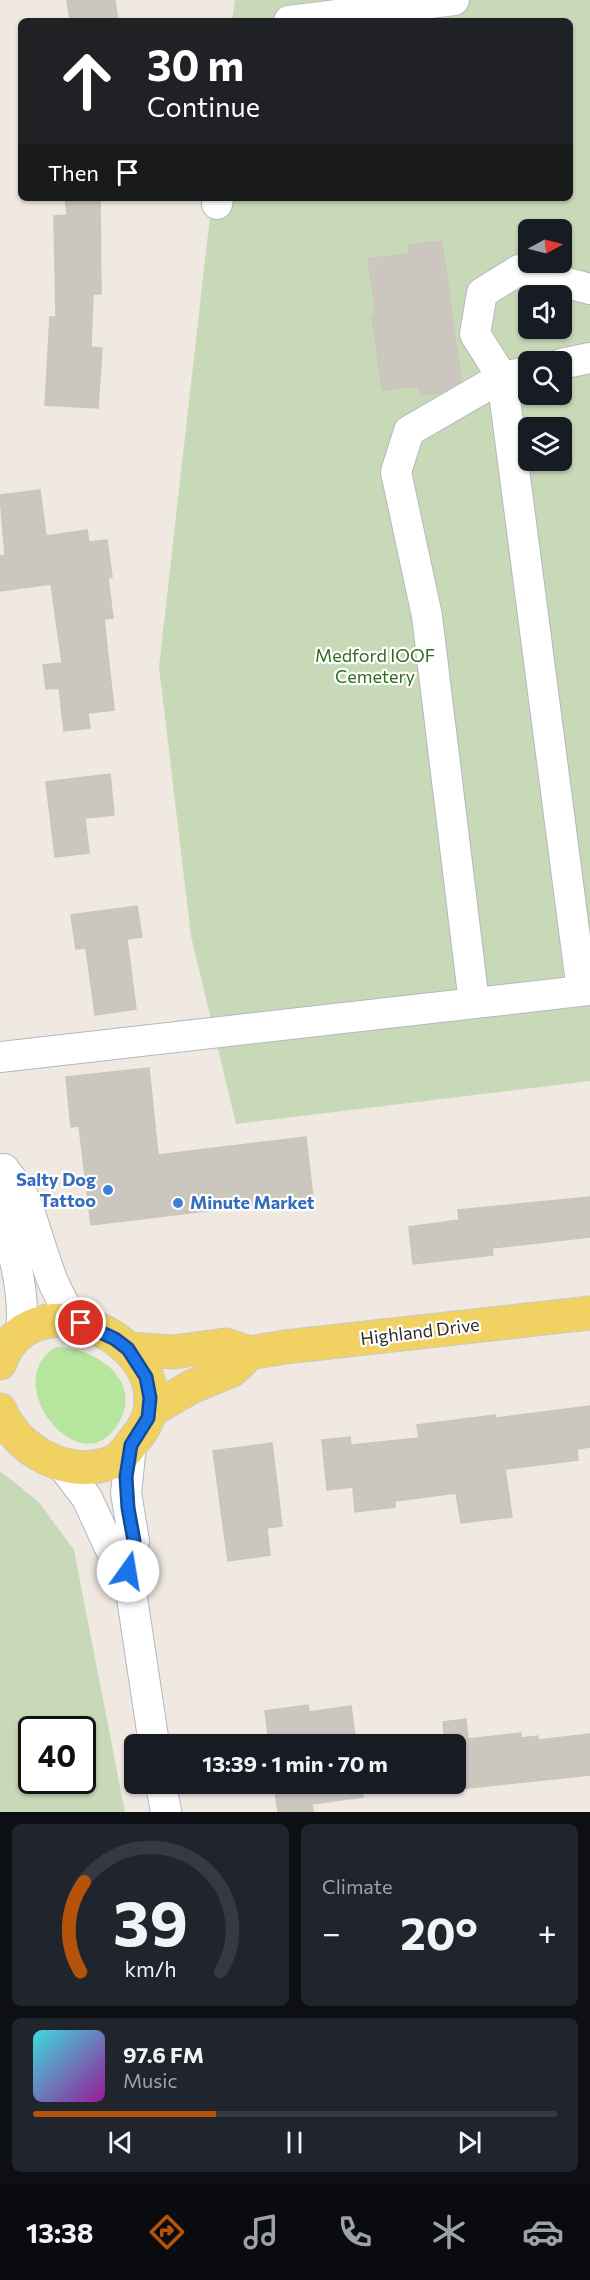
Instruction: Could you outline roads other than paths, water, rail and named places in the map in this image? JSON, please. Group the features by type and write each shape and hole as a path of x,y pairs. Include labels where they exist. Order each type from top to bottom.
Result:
{"main road":[{"name":"Highland Drive","path":"128,1349 173,1352 226,1345 250,1353 590,1312"},
{"path":"0,1363 12,1340 21,1333 44,1321 76,1321 101,1331 128,1349 146,1377 150,1411"},
{"path":"3,1422 28,1448 61,1464 80,1467 114,1461 131,1445 150,1411 191,1387 232,1370 250,1353"}],"street":[{"path":"313,18 454,0"},
{"path":"0,1057 586,990 515,375 475,334 482,293 519,270 590,289"},
{"path":"572,362 590,358"},
{"path":"474,1004 427,616 396,472 409,431 515,375"},
{"path":"1,1169 22,1195 53,1285 60,1301 76,1321"},
{"path":"0,1204 21,1289 23,1311 21,1333"},
{"path":"131,1445 126,1492 134,1541 128,1571 152,1734"},
{"path":"61,1464 87,1498 110,1548 128,1571"},
{"path":"163,1794 166,1812"}],"place":[{"name":"Salty Dog Tattoo","path":"108,1190"},
{"name":"Minute Market","path":"178,1203"}],"park label":[{"name":"Medford IOOF Cemetery","path":"375,666"}]}
